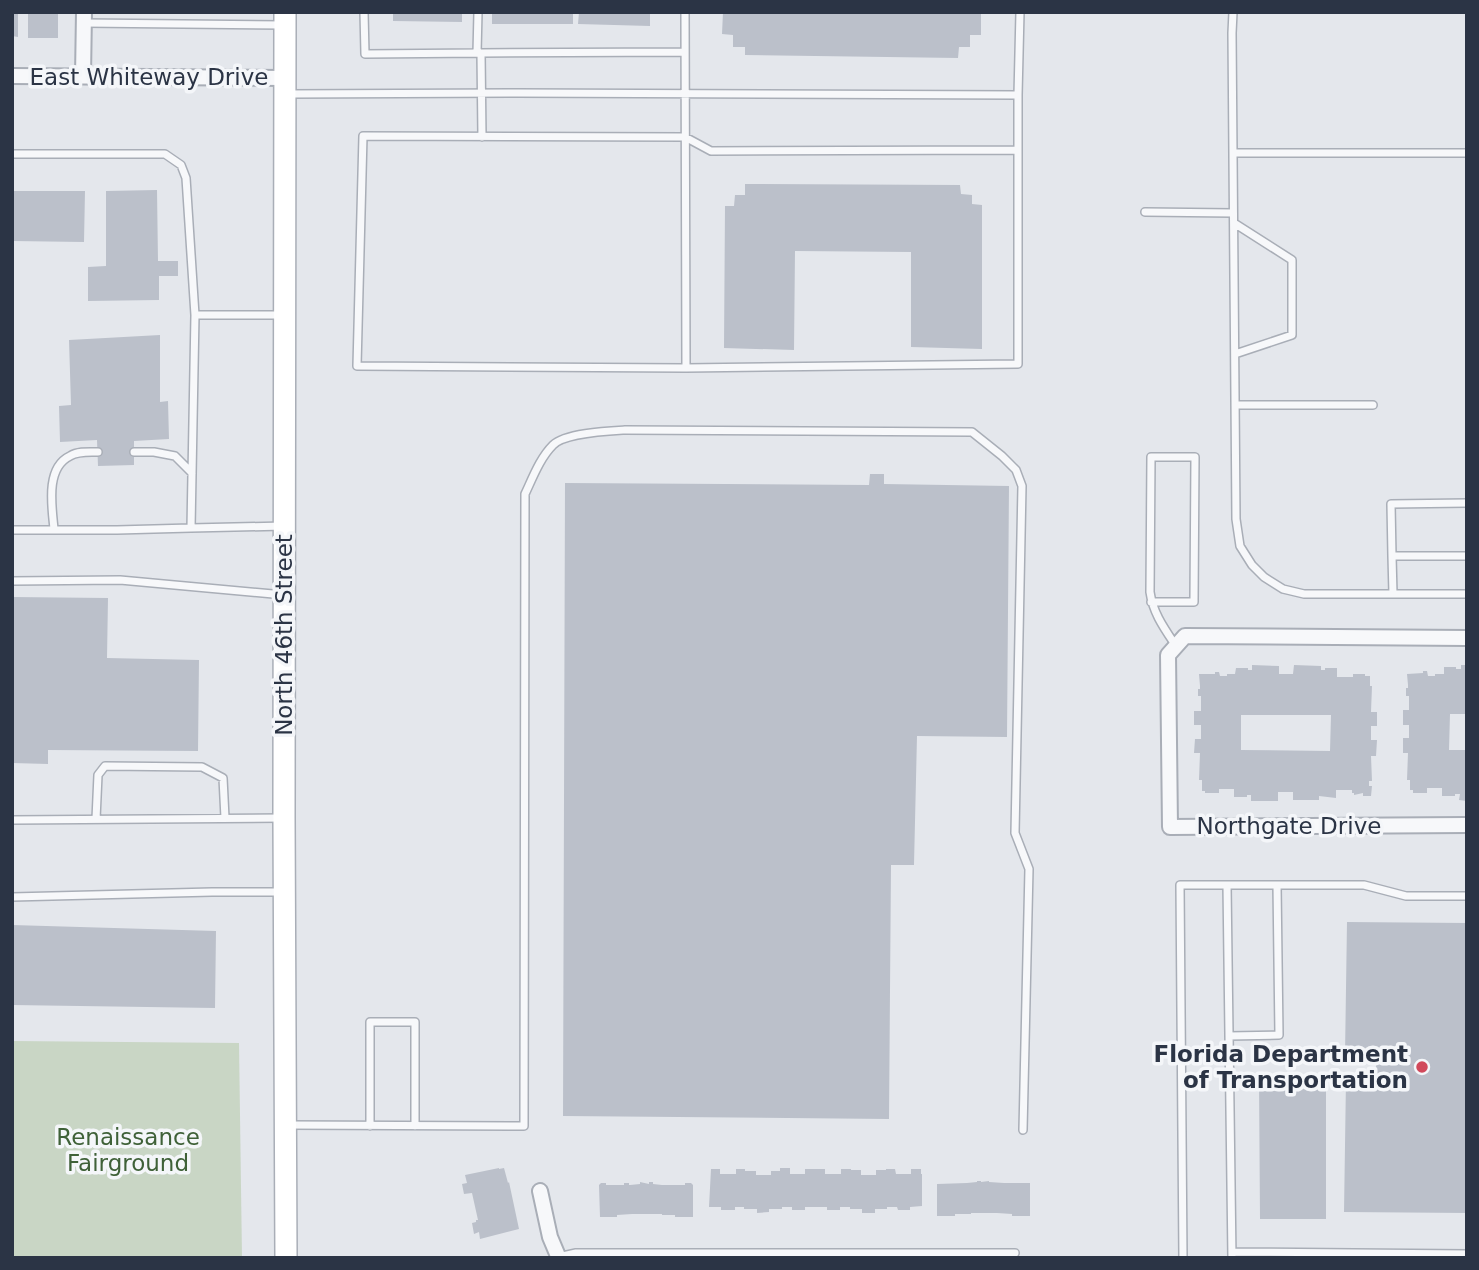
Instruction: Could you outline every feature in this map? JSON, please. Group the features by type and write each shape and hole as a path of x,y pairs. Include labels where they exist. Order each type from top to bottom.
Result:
{"street":[{"path":"83,76 84,18"},
{"name":"North 46th Street","path":"285,19 286,1258"},
{"name":"East Whiteway Drive","path":"12,76 83,76 285,86"},
{"path":"1176,646 1185,636 1467,638"},
{"name":"Northgate Drive","path":"1176,646 1168,655 1170,827 1467,825"},
{"path":"540,1191 550,1237 558,1257"}],"lane":[{"path":"364,12 365,54 685,52"},
{"path":"478,12 482,137"},
{"path":"685,12 686,368"},
{"path":"1018,150 711,150 685,137 363,136 357,366 686,368 1018,364 1020,12"},
{"path":"1233,12 1236,519 1240,545 1252,565 1264,577 1283,589 1304,594 1467,594"},
{"path":"84,18 285,19"},
{"path":"285,86 482,93 1018,95"},
{"path":"1233,153 1467,153"},
{"path":"12,154 164,154 181,165 186,178 194,315 191,528"},
{"path":"1145,212 1233,213"},
{"path":"1234,223 1292,260 1292,335 1235,354"},
{"path":"194,315 285,315"},
{"path":"1235,405 1373,405"},
{"path":"285,1125 524,1126 525,494 538,467 555,443 590,432 625,430 972,432 1016,471 1022,486 1015,833 1028,869 1023,1130"},
{"path":"54,529 54,476 61,462 72,454 98,452"},
{"path":"134,452 175,456 192,473"},
{"path":"1151,602 1194,602 1195,457 1150,457 1151,602 1157,618 1176,646"},
{"path":"1393,594 1391,504 1467,503"},
{"path":"12,530 284,526"},
{"path":"1392,556 1467,556"},
{"path":"12,581 120,580 284,595"},
{"path":"96,819 98,775 105,766 202,767 223,778 225,818"},
{"path":"12,820 284,818"},
{"path":"1183,1258 1180,885 1364,885 1406,896 1467,896"},
{"path":"1227,885 1232,1255 1467,1254"},
{"path":"1229,1036 1279,1035 1277,885"},
{"path":"12,897 285,892"},
{"path":"370,1126 370,1022 415,1022 415,1126"},
{"path":"558,1257 576,1253 882,1256 1014,1253"}],"green space":[{"name":"Renaissance Fairground","path":"12,1041 239,1043 242,1258 12,1258"}],"building":[{"path":"12,12 18,12 18,37 12,36"},
{"path":"28,12 58,12 58,38 28,38"},
{"path":"393,12 462,12 462,22 393,21"},
{"path":"492,12 573,12 573,24 492,24"},
{"path":"579,12 650,12 650,26 578,24"},
{"path":"723,12 981,12 981,35 970,35 970,47 959,47 958,58 745,55 745,47 733,47 733,35 722,34"},
{"path":"745,184 960,185 961,194 972,195 972,204 982,205 982,349 911,347 911,252 795,251 794,350 724,348 725,206 734,206 735,195 745,195"},
{"path":"157,190 158,261 178,261 178,276 159,276 159,300 88,301 88,267 106,266 106,191"},
{"path":"12,191 85,191 84,242 12,241"},
{"path":"160,335 160,402 168,401 169,439 134,441 134,465 98,466 97,440 60,442 59,406 71,405 69,340"},
{"path":"870,474 884,474 884,484 1009,486 1007,737 917,736 914,865 891,865 889,1119 563,1116 565,483 869,485"},
{"path":"12,597 108,598 107,658 199,660 198,751 48,750 48,764 12,763"},
{"path":"1252,665 1279,666 1279,674 1293,674 1294,665 1321,666 1321,670 1337,668 1337,677 1353,677 1353,674 1370,676 1371,712 1377,712 1377,726 1371,726 1371,740 1377,740 1376,756 1371,756 1371,796 1363,796 1363,793 1354,795 1352,790 1336,790 1336,798 1319,796 1319,800 1293,800 1293,792 1278,792 1278,801 1251,801 1251,795 1234,797 1234,789 1219,789 1219,793 1202,791 1202,780 1199,780 1200,753 1194,753 1195,739 1201,739 1201,725 1194,725 1194,711 1201,711 1201,696 1198,696 1199,674 1219,672 1220,676 1227,676 1235,674 1236,668 1252,670","holes":["1241,715 1331,715 1330,751 1241,750"]},
{"path":"1461,665 1467,665 1467,714 1450,714 1449,750 1467,750 1467,801 1459,800 1460,794 1442,796 1442,788 1427,788 1427,793 1413,793 1413,790 1410,790 1410,780 1407,780 1408,753 1403,753 1403,738 1409,738 1409,725 1403,725 1403,710 1409,710 1409,696 1406,696 1407,674 1427,671 1428,676 1435,676 1444,674 1444,667 1461,669"},
{"name":"Florida Department of Transportation","path":"1347,922 1467,923 1467,1213 1344,1212 1346,1079 1376,1079 1376,1055 1345,1055"},
{"path":"12,925 216,931 215,1008 12,1005"},
{"path":"1259,1079 1326,1079 1326,1219 1260,1219"},
{"path":"504,1168 509,1182 519,1229 480,1239 479,1232 474,1234 472,1223 478,1220 472,1193 464,1194 462,1184 467,1183 465,1175"},
{"path":"780,1168 790,1168 790,1174 805,1174 805,1169 825,1169 825,1174 841,1174 841,1169 851,1169 861,1170 861,1175 876,1175 876,1170 886,1169 895,1169 896,1174 911,1174 911,1169 921,1169 922,1206 910,1207 910,1210 887,1207 875,1209 875,1213 862,1213 862,1209 850,1207 840,1207 840,1210 805,1207 805,1210 792,1210 792,1207 782,1207 757,1213 757,1209 744,1207 721,1210 721,1207 709,1207 711,1169 720,1169 720,1174 736,1174 736,1169 745,1169 756,1171 756,1175 771,1175 771,1171 780,1171"},
{"path":"977,1181 1030,1183 1030,1216 971,1213 937,1216 937,1184"},
{"path":"640,1182 662,1185 691,1183 693,1217 632,1214 600,1217 601,1183 630,1185"}],"place":[{"name":"Florida Department of Transportation","path":"1422,1067"}]}
